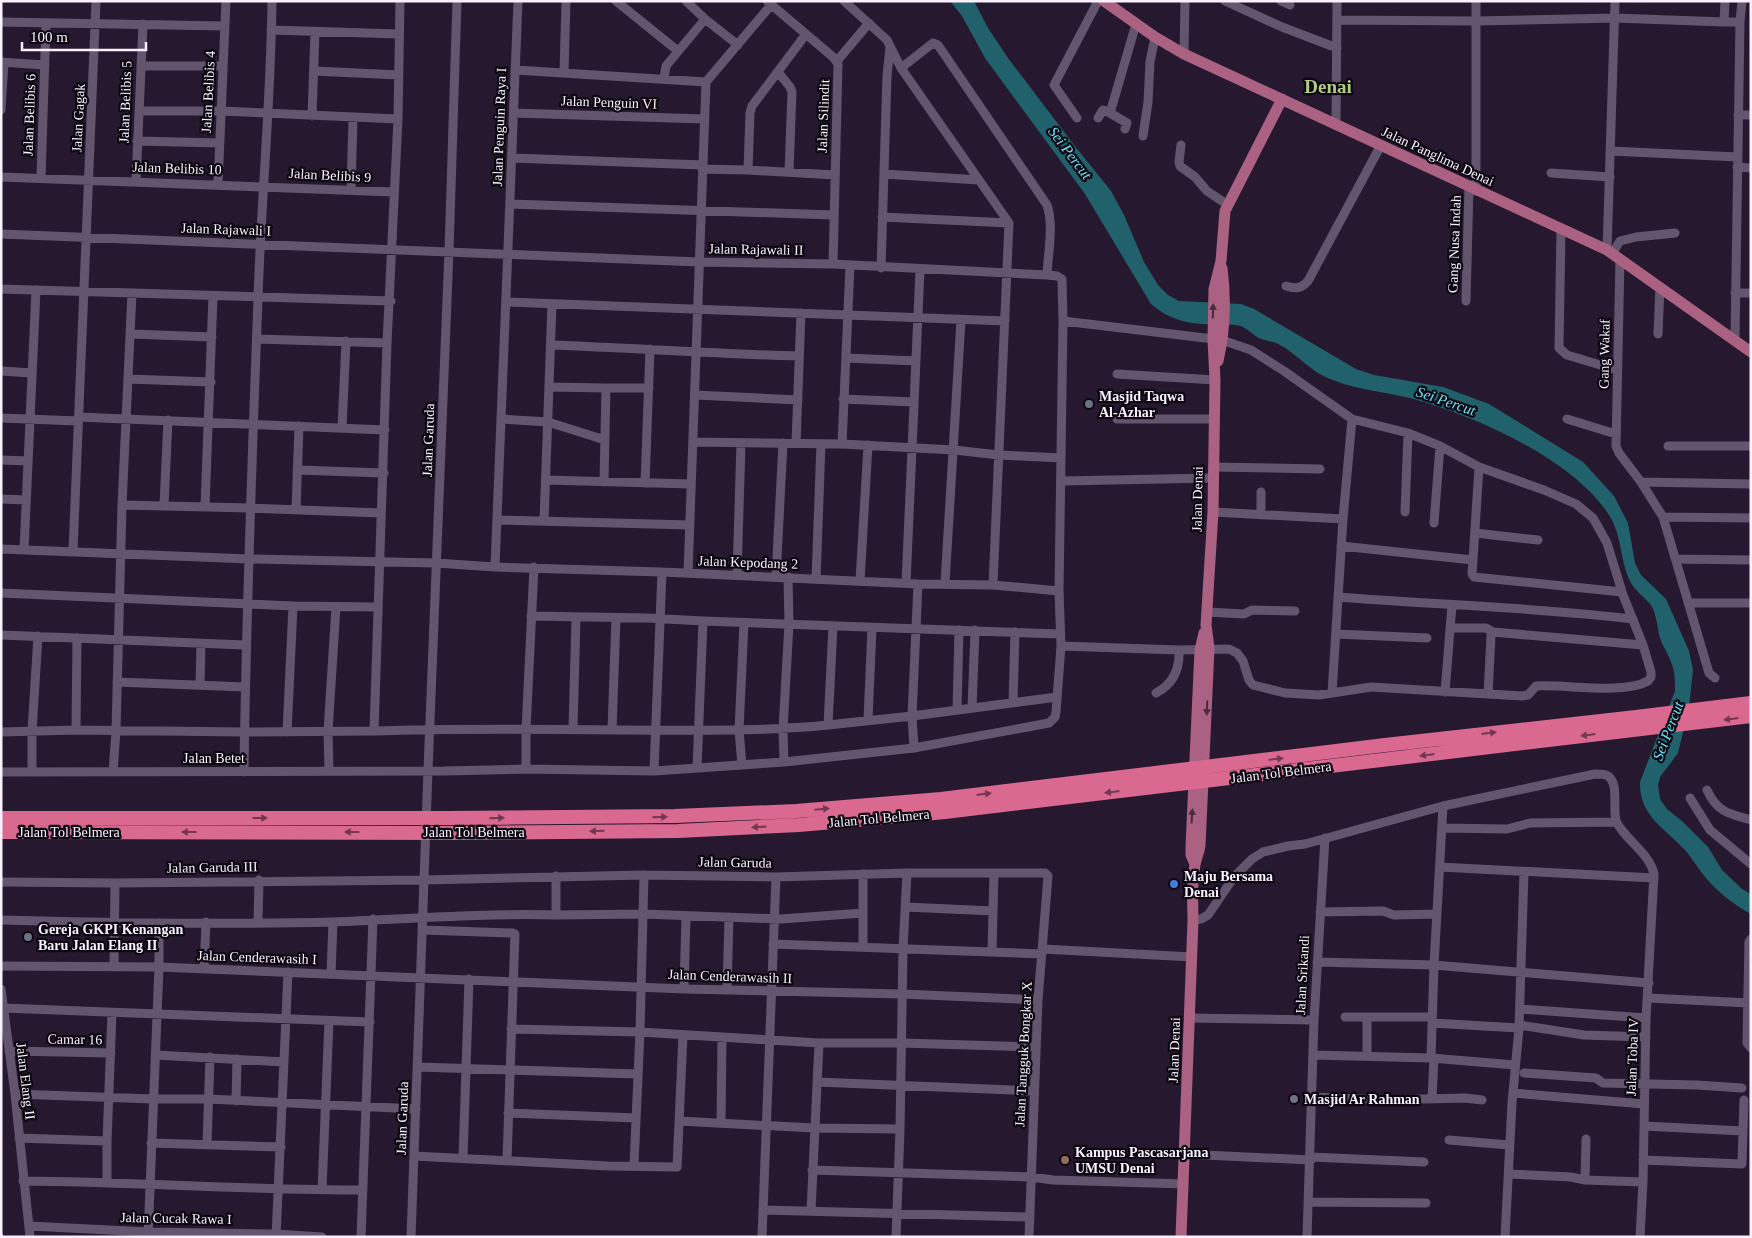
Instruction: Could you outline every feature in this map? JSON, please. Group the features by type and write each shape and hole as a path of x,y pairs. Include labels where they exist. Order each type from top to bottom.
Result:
{"highway":[{"name":"Jalan Tol Belmera","path":"1636,724 1718,707 1751,703"},
{"name":"Jalan Tol Belmera","path":"1,818 676,816 796,811 1161,779 1636,724 1710,721 1751,716"},
{"name":"Jalan Tol Belmera","path":"1,832 451,833 678,830 799,825 945,812 1161,779"}],"main road":[{"name":"Jalan Panglima Denai","path":"1104,1 1155,37 1184,54 1336,123 1472,189 1613,254 1751,352"},
{"name":"Jalan Denai","path":"1181,1237 1195,864 1190,850 1213,512 1215,378 1224,216 1282,99"}],"street":[{"name":"Jalan Gagak","path":"73,552 96,1"},
{"name":"Jalan Belibis 4","path":"218,184 226,1"},
{"path":"244,772 245,646 250,508 272,1"},
{"path":"374,731 387,343 398,119 400,1"},
{"name":"Jalan Garuda","path":"411,1237 457,1"},
{"name":"Jalan Penguin Raya I","path":"495,567 518,1"},
{"path":"564,73 566,1"},
{"path":"616,1 678,51"},
{"path":"686,1 704,19 738,45"},
{"path":"844,1 891,44 901,68 1009,223 993,585"},
{"path":"1078,118 1054,86 1098,1"},
{"path":"1184,1 1184,54"},
{"path":"1225,1 1282,28 1337,48"},
{"path":"1336,123 1337,1"},
{"name":"Gang Nusa Indah","path":"1466,302 1472,189 1476,1"},
{"name":"Gang Wakaf","path":"1615,1 1610,177 1617,370 1616,434 1617,450 1641,482"},
{"path":"1724,22 1725,1"},
{"path":"1735,339 1737,157 1742,1"},
{"path":"688,573 706,82 738,45 769,3"},
{"name":"Jalan Silindit","path":"769,3 806,34 839,66 833,264"},
{"path":"1337,20 1476,21 1615,18 1740,22"},
{"path":"664,78 666,66 704,19"},
{"path":"1,22 225,26"},
{"name":"Jalan Belibis 6","path":"41,178 46,23"},
{"path":"837,62 869,23"},
{"name":"Jalan Belibis 5","path":"136,181 142,24"},
{"path":"1110,113 1136,24"},
{"path":"271,30 399,34"},
{"path":"312,116 315,32"},
{"path":"748,170 750,113 752,106 806,34"},
{"path":"1143,136 1148,102 1150,62 1155,37"},
{"path":"901,68 933,43 938,45 1047,205 1050,222 1047,275"},
{"path":"881,268 888,76 891,44"},
{"path":"1,110 3,62 45,66"},
{"path":"141,66 223,66"},
{"path":"515,70 706,82"},
{"path":"314,71 399,74"},
{"path":"778,72 792,92 789,172"},
{"path":"1098,118 1104,109 1127,123 1126,129"},
{"path":"139,111 220,110 398,119"},
{"name":"Jalan Penguin VI","path":"514,113 704,119"},
{"path":"1738,116 1751,115"},
{"path":"351,190 353,118"},
{"path":"137,141 220,143"},
{"path":"1286,286 1294,289 1300,288 1308,281 1381,145"},
{"path":"1181,146 1180,166 1195,177 1207,191 1228,205"},
{"path":"1610,151 1737,157"},
{"path":"512,158 835,175"},
{"path":"1737,167 1751,168"},
{"path":"1551,173 1610,177"},
{"path":"884,174 979,180"},
{"name":"Jalan Belibis 10","path":"1,177 264,186"},
{"name":"Jalan Belibis 9","path":"264,186 394,192"},
{"path":"510,204 833,215"},
{"path":"882,217 1009,223"},
{"path":"1561,229 1559,348 1567,356 1617,370"},
{"path":"1613,254 1620,241 1636,236 1674,233"},
{"name":"Jalan Rajawali I","path":"1,234 449,251"},
{"name":"Jalan Rajawali II","path":"449,251 699,262 833,264 920,270 1008,272 1057,276 1062,279"},
{"path":"842,444 850,266"},
{"path":"906,583 920,270"},
{"name":"Jalan Betet","path":"1,772 526,769 654,771 784,762 914,748 1048,723 1055,717 1061,646 1059,591 1062,279"},
{"path":"1658,334 1660,287"},
{"path":"1,289 390,302"},
{"path":"24,550 36,290"},
{"path":"113,772 116,731 120,555 132,293"},
{"path":"1735,293 1751,294"},
{"path":"205,506 210,422 213,296"},
{"path":"507,302 1006,321"},
{"path":"544,521 552,304"},
{"path":"796,443 800,313"},
{"path":"945,583 961,320"},
{"path":"1061,646 1178,650 1229,649 1237,653 1244,661 1249,680 1253,685 1285,693 1319,694 1371,687 1522,696 1528,695 1536,686 1613,688 1637,686 1648,681 1650,677 1643,645 1622,592 1607,543 1598,525 1587,512 1576,504 1560,496 1479,467 1440,446 1408,433 1352,418 1251,350 1218,336 1063,321"},
{"path":"131,334 212,337"},
{"path":"257,339 387,343"},
{"path":"342,428 346,341"},
{"path":"551,345 696,353 800,356"},
{"path":"645,483 650,349"},
{"path":"846,358 916,360"},
{"path":"1,371 32,373"},
{"path":"1117,374 1215,378"},
{"path":"128,379 211,382"},
{"path":"549,387 649,388"},
{"path":"604,482 606,388"},
{"path":"695,395 798,400"},
{"path":"843,399 914,402"},
{"path":"1,418 168,420 384,430"},
{"path":"1332,693 1341,546 1352,418"},
{"path":"502,419 548,422 605,440"},
{"path":"1117,420 1214,419"},
{"path":"1568,419 1616,434"},
{"path":"164,505 168,420"},
{"path":"296,510 299,426"},
{"path":"1405,512 1408,433"},
{"path":"693,442 868,445 1061,458"},
{"path":"737,576 741,443"},
{"path":"776,577 782,443"},
{"path":"816,579 821,444"},
{"path":"860,581 868,445"},
{"path":"1434,523 1440,446"},
{"path":"1668,446 1751,446"},
{"path":"1,460 28,461"},
{"path":"1479,467 1472,574 1474,577 1622,592"},
{"path":"1061,481 1213,472 1320,469"},
{"path":"297,470 384,474"},
{"path":"546,480 691,484"},
{"path":"1641,482 1751,484"},
{"path":"1641,482 1664,518 1709,673 1714,678"},
{"path":"1260,515 1261,492"},
{"path":"1,499 26,500"},
{"path":"122,505 205,506 381,514"},
{"path":"1213,512 1343,519"},
{"path":"1664,518 1751,518"},
{"path":"498,520 690,525"},
{"path":"1475,533 1538,540"},
{"path":"1341,546 1474,560"},
{"name":"Jalan Kepodang 2","path":"1,549 120,555 436,563 918,584 945,583 1059,591"},
{"path":"1676,559 1751,560"},
{"path":"526,769 526,729 534,568"},
{"path":"654,771 662,572"},
{"path":"784,762 783,730 789,624 788,577"},
{"path":"914,748 912,716 918,584"},
{"path":"1,593 293,606 378,607"},
{"path":"1338,597 1566,611 1633,619"},
{"path":"1688,603 1751,603"},
{"path":"1445,692 1452,605"},
{"path":"287,732 293,606"},
{"path":"329,771 328,731 336,606"},
{"path":"1207,612 1244,614 1252,610 1295,611"},
{"path":"531,616 1060,634"},
{"path":"573,729 576,618"},
{"path":"612,730 616,618"},
{"path":"697,768 703,622"},
{"path":"742,765 740,730 744,623"},
{"path":"828,725 833,626"},
{"path":"868,720 872,628"},
{"path":"1451,628 1486,628 1493,632 1643,645"},
{"path":"957,710 959,630"},
{"path":"972,708 975,630"},
{"path":"1014,703 1015,632"},
{"path":"1488,694 1491,636 1493,632"},
{"path":"1336,634 1428,638"},
{"path":"1,635 245,646"},
{"path":"32,771 32,731 38,636"},
{"path":"76,730 77,638"},
{"path":"200,685 202,644"},
{"path":"1156,693 1174,678 1179,660 1178,650"},
{"path":"117,682 245,687"},
{"path":"1,732 76,730 287,732 526,729 783,730 912,716 1057,697"},
{"path":"1193,921 1202,920 1208,915 1234,877 1244,866 1263,852 1305,844 1443,806 1595,774 1606,775 1612,780 1614,784 1616,822 1647,859 1654,871 1654,878 1440,867"},
{"path":"1707,790 1711,799 1724,811 1734,816 1751,820"},
{"path":"1690,798 1710,830 1751,864"},
{"path":"1432,1099 1434,965 1443,806"},
{"path":"1442,828 1507,829 1530,823 1616,822"},
{"name":"Jalan Srikandi","path":"1307,1237 1314,1020 1325,838"},
{"path":"1505,1237 1509,1145 1520,1009 1524,872"},
{"path":"896,1237 903,949 907,873"},
{"path":"992,952 994,873"},
{"path":"863,874 863,947"},
{"name":"Jalan Garuda","path":"424,880 644,875 1046,874"},
{"name":"Jalan Tangguk Bongkar X","path":"1029,1237 1030,1217 1038,1178 1034,1091 1038,1000 1048,876 1046,874"},
{"path":"634,1165 642,987 644,875"},
{"path":"556,876 556,916"},
{"path":"762,1237 776,876"},
{"name":"Jalan Toba IV","path":"1640,1237 1646,1018 1654,878"},
{"path":"258,922 259,880"},
{"name":"Jalan Garuda III","path":"1,882 115,883 259,880 424,880"},
{"path":"114,966 115,883"},
{"path":"906,907 993,911"},
{"path":"1320,912 1383,911 1394,915 1437,914"},
{"path":"1,920 114,923 334,922 519,914 556,916 643,914 686,917 774,918 781,920 863,913"},
{"path":"684,989 686,917"},
{"path":"727,990 729,917"},
{"path":"361,1237 374,919"},
{"path":"204,969 206,922"},
{"path":"331,974 334,922"},
{"path":"148,1234 156,1055 159,923"},
{"path":"423,930 514,933 516,936 507,1160"},
{"path":"1751,939 1749,949 1747,1043 1751,1048"},
{"path":"773,944 1192,957"},
{"path":"1317,962 1434,965 1649,983"},
{"name":"Jalan Cenderawasih I","path":"1,966 159,967 421,977"},
{"path":"276,1235 288,972"},
{"name":"Jalan Cenderawasih II","path":"421,977 684,989 902,994 1038,1000"},
{"path":"463,1158 469,979"},
{"name":"Jalan Elang II","path":"1,989 15,1094 30,1237"},
{"path":"1648,998 1749,1003"},
{"path":"3,1008 370,1022"},
{"path":"1520,1009 1646,1018"},
{"path":"108,1182 107,1141 112,1013"},
{"path":"1345,1017 1432,1020 1519,1026 1584,1035 1646,1037"},
{"path":"1367,1017 1367,1056"},
{"path":"1190,1018 1314,1020"},
{"path":"322,1190 329,1021"},
{"path":"511,1029 640,1032 819,1044 902,1043 1036,1046"},
{"path":"414,1156 608,1166 677,1167 683,1035"},
{"path":"721,1123 722,1038"},
{"path":"811,1211 819,1044"},
{"name":"Camar 16","path":"9,1051 111,1053"},
{"path":"156,1055 284,1062"},
{"path":"1313,1055 1432,1058 1515,1065"},
{"path":"208,1144 210,1057"},
{"path":"236,1101 237,1059"},
{"path":"418,1068 637,1074"},
{"path":"1524,1073 1596,1078 1603,1083 1742,1088"},
{"path":"817,1082 1034,1091"},
{"path":"1513,1093 1644,1104"},
{"path":"15,1094 109,1098 208,1099 416,1109"},
{"path":"1311,1097 1385,1100 1482,1100"},
{"path":"1643,1160 1746,1164 1743,1131 1744,1100"},
{"path":"508,1113 636,1118"},
{"path":"679,1121 814,1128 900,1129"},
{"path":"1644,1126 1743,1131"},
{"path":"19,1138 107,1141"},
{"path":"1584,1180 1586,1139"},
{"path":"1448,1140 1509,1145"},
{"path":"151,1143 281,1147"},
{"path":"1184,1154 1424,1162"},
{"path":"812,1170 1184,1184"},
{"path":"1508,1174 1643,1182"},
{"path":"23,1181 150,1183 278,1190 363,1190"},
{"path":"1309,1202 1426,1203"},
{"path":"763,1210 1030,1217"},
{"name":"Jalan Cucak Rawa I","path":"29,1226 148,1234 322,1237"}],"water":[{"name":"Sei Percut","path":"950,1 974,1 988,28 1008,58 1111,191 1124,215 1144,262 1158,285 1168,295 1179,301 1241,304 1254,309 1356,369 1374,375 1443,387 1489,404 1583,462 1614,496 1628,523 1635,563 1641,575 1666,599 1689,651 1693,670 1689,707 1678,753 1660,777 1658,785 1660,799 1667,809 1708,847 1722,870 1742,889 1751,894 1751,914 1732,902 1703,875 1685,850 1655,820 1644,804 1640,782 1675,691 1674,672 1660,638 1653,609 1649,602 1633,586 1627,574 1612,520 1590,492 1569,473 1545,456 1490,427 1462,415 1410,398 1362,389 1333,380 1318,373 1280,345 1259,338 1241,326 1192,323 1175,319 1151,304 1085,194 985,58 962,16"}],"place":[{"name":"Masjid Taqwa Al-Azhar","path":"1089,404"},
{"name":"Maju Bersama Denai","path":"1174,884"},
{"name":"Gereja GKPI Kenangan Baru Jalan Elang II","path":"28,937"},
{"name":"Masjid Ar Rahman","path":"1294,1099"},
{"name":"Kampus Pascasarjana UMSU Denai","path":"1065,1160"}],"district":[{"name":"Denai","path":"1328,86"}]}
